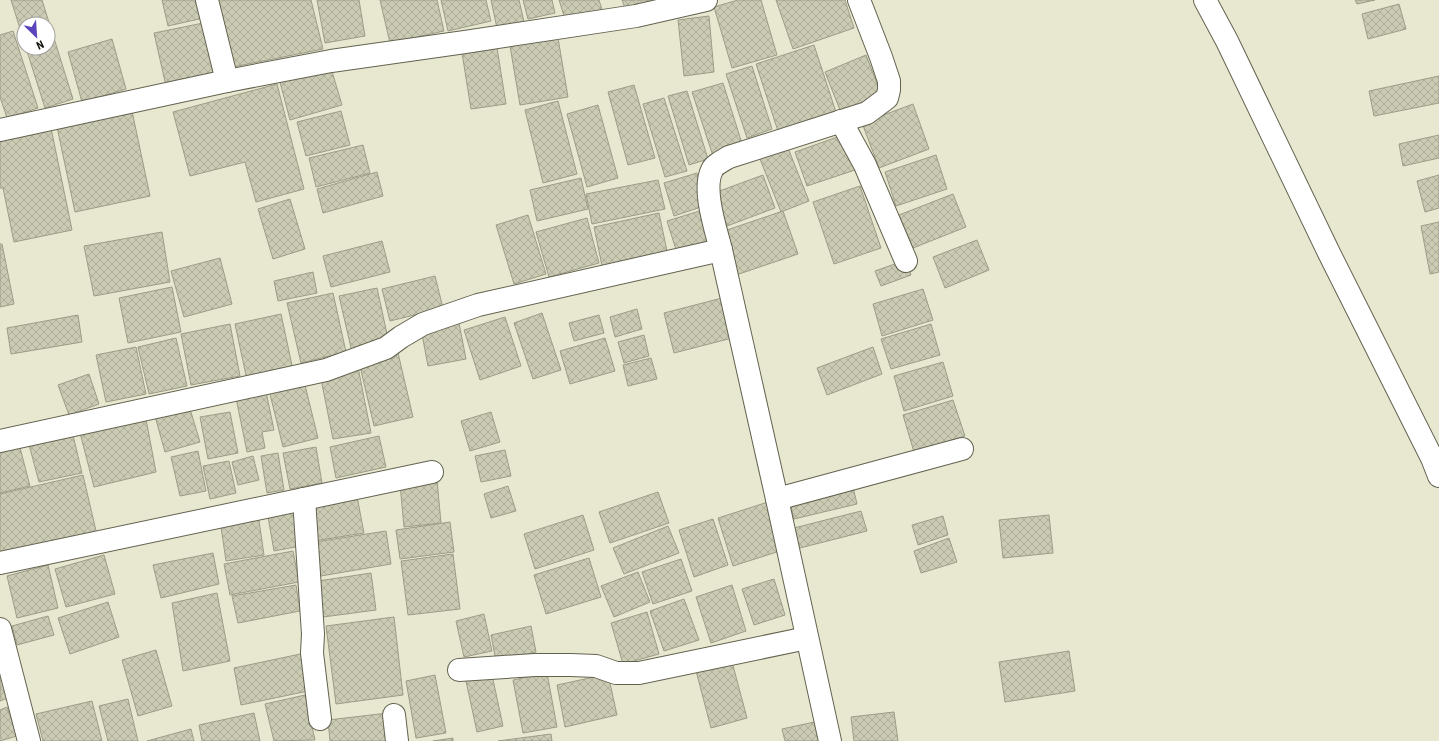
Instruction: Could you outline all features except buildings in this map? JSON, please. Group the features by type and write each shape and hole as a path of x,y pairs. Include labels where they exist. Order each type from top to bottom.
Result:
{"street":[{"path":"207,0 227,81"},
{"path":"0,130 227,81 331,61 636,16 706,0"},
{"path":"830,741 721,250 710,210 708,181 712,168 729,157 867,113 887,98 889,90 888,81 881,57 859,0"},
{"path":"1205,0 1227,41 1326,246 1432,458 1439,476"},
{"path":"841,121 865,165 906,261"},
{"path":"0,440 326,370 386,348 423,324 478,305 721,250"},
{"path":"777,499 962,449"},
{"path":"0,563 432,472"},
{"path":"304,499 313,634 312,653 320,719"},
{"path":"0,628 29,741"},
{"path":"459,670 535,665 571,665 596,666 616,674 639,673 807,638"},
{"path":"394,715 397,741"}]}
